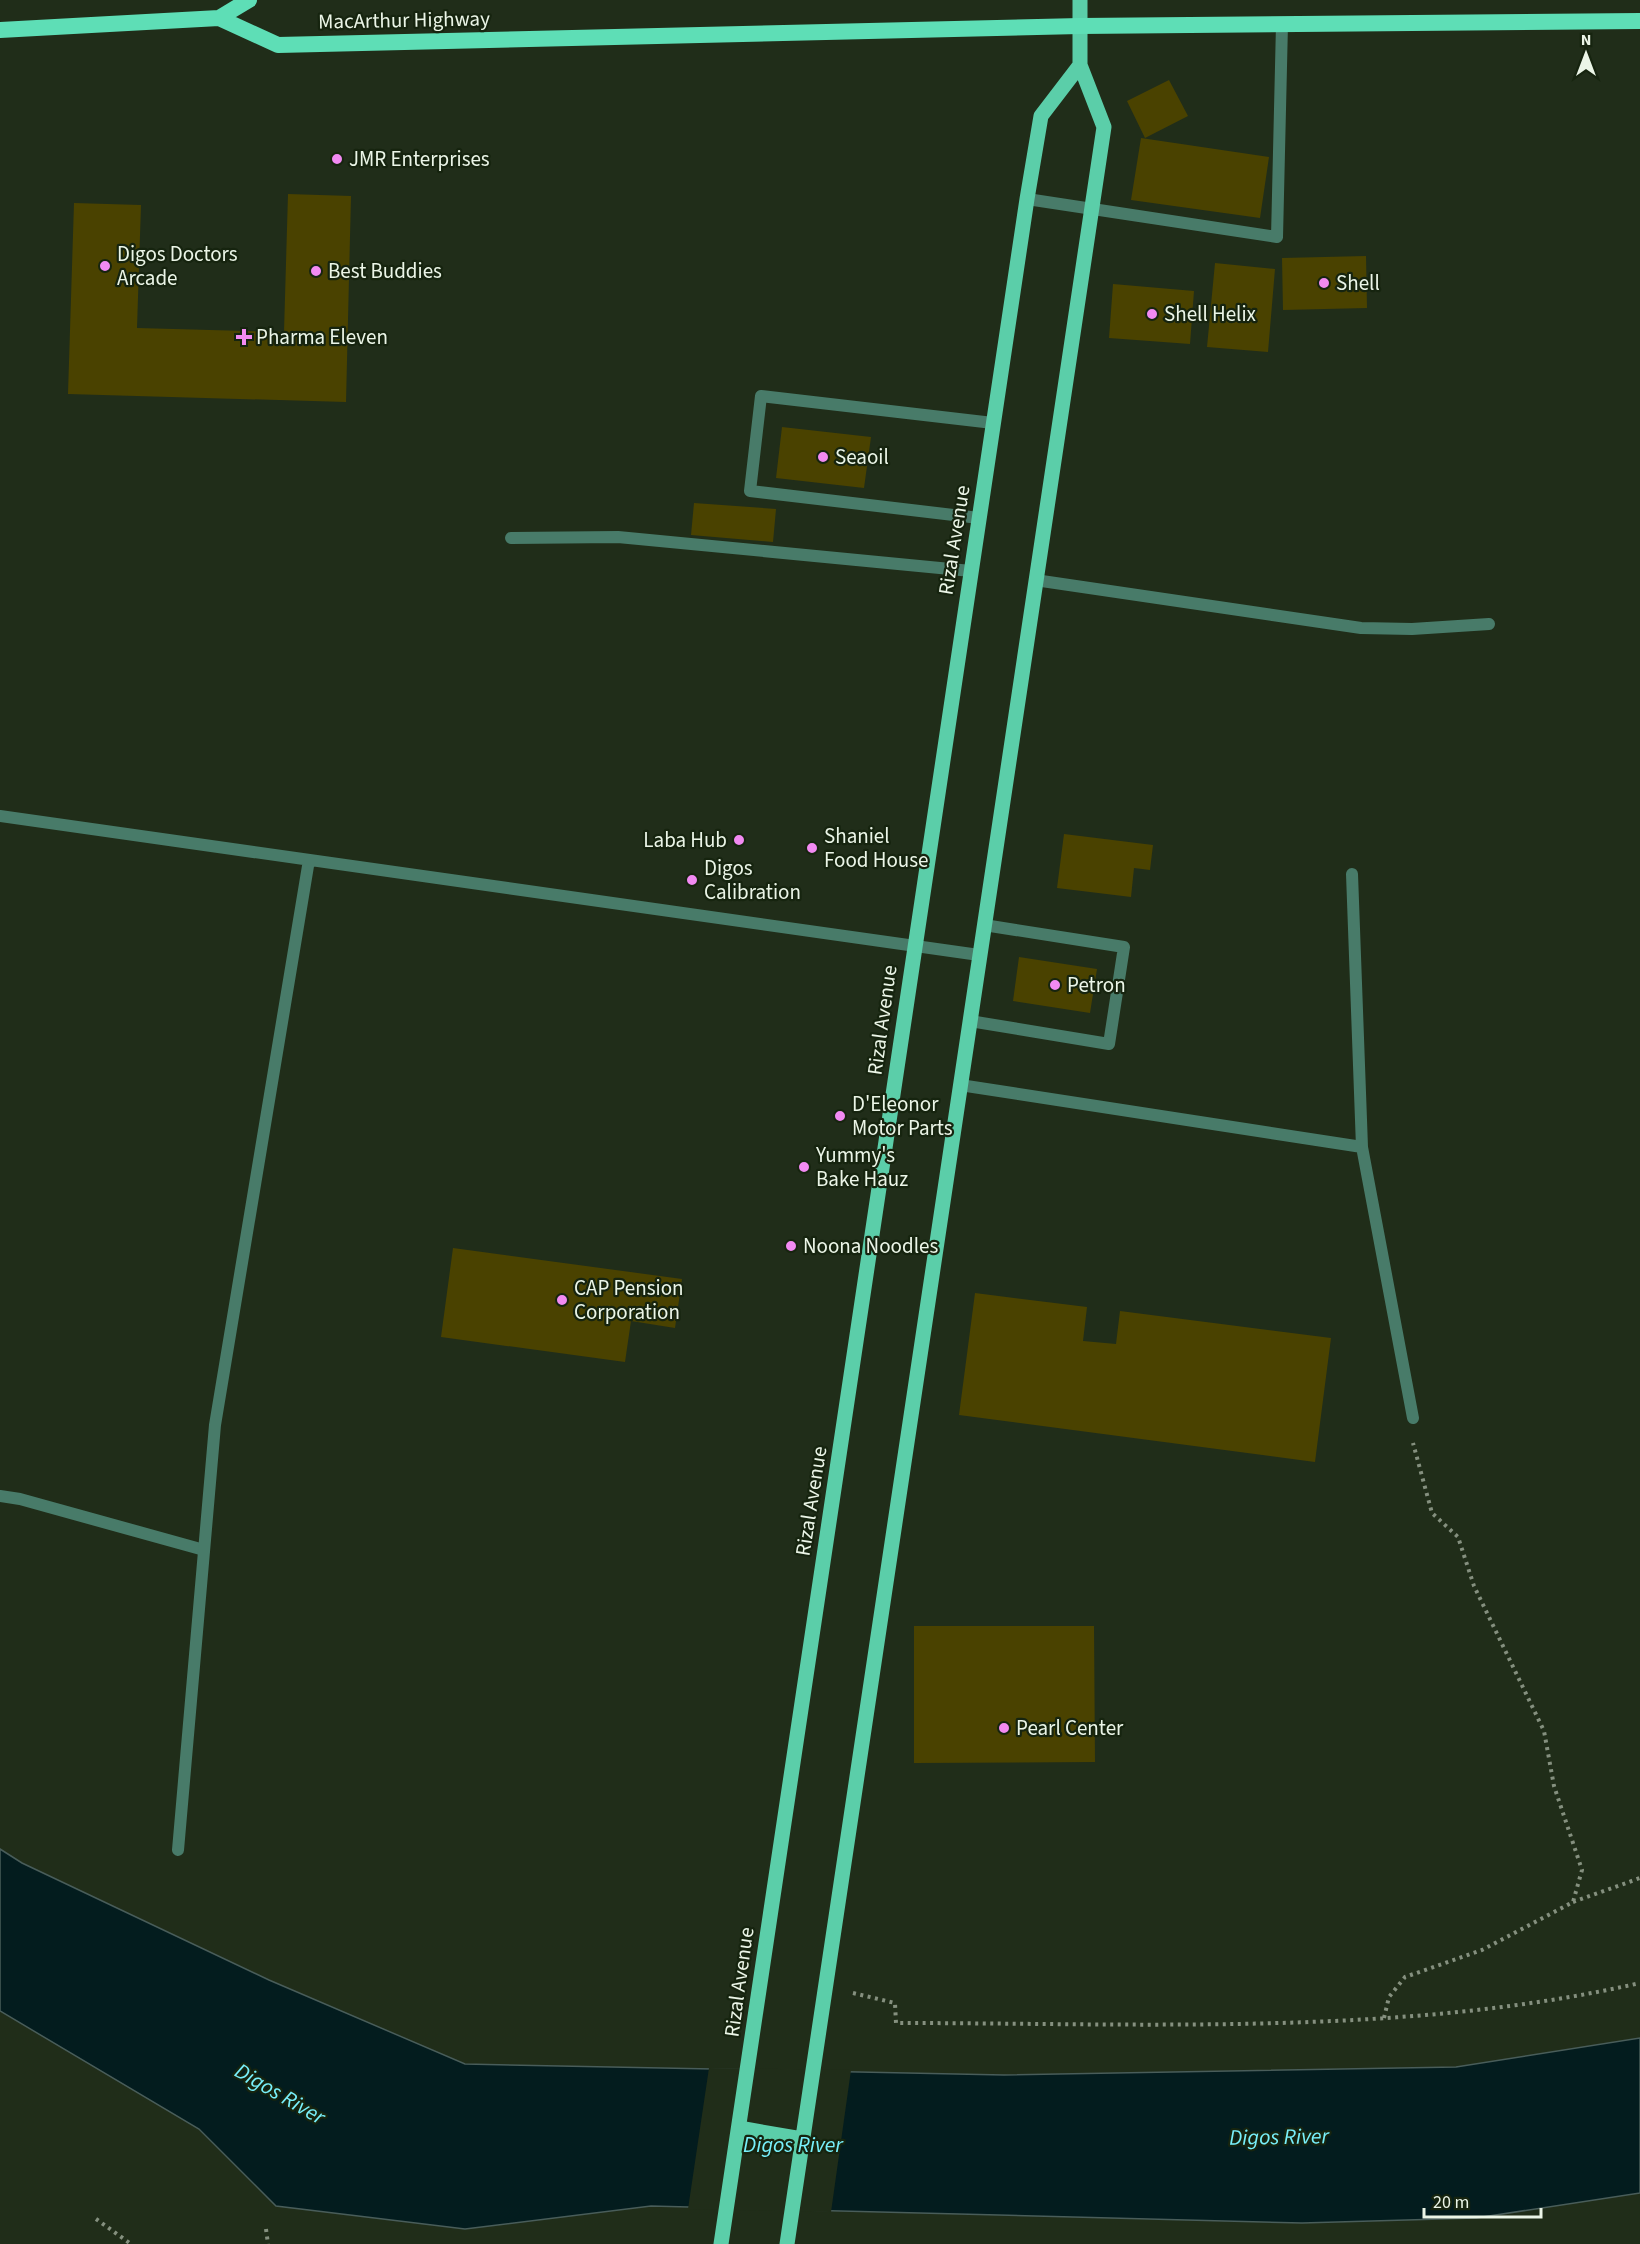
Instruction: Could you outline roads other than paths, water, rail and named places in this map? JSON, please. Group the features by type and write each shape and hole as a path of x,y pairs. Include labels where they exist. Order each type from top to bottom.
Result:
{"highway":[{"name":"MacArthur Highway","path":"219,18 249,0"},
{"name":"MacArthur Highway","path":"0,30 219,18 278,45 1080,26 1640,21"}],"main road":[{"path":"787,2244 1104,127 1080,65 1080,0"},
{"name":"Rizal Avenue","path":"722,2244 1027,199 1041,116 1080,65"},
{"path":"739,2127 802,2139"}],"street":[{"path":"1027,199 1277,237 1282,24"},
{"path":"979,518 750,490 761,396 993,423"},
{"path":"511,538 618,537 971,571"},
{"path":"1035,580 1360,628 1412,629 1489,624"},
{"path":"0,816 915,944 979,955"},
{"path":"178,1850 215,1425 309,860"},
{"path":"1352,874 1362,1147 1413,1418"},
{"path":"969,1021 1109,1044 1124,947 984,925"},
{"path":"960,1085 1362,1147"},
{"path":"0,1496 20,1499 204,1550"}],"water":[{"name":"Digos River","path":"0,1849 22,1863 269,1980 465,2064 1004,2075 1456,2067 1640,2038 1640,2193 1476,2218 1302,2223 651,2206 465,2229 276,2206 199,2129 0,2011"}],"place":[{"name":"JMR Enterprises","path":"337,159"},
{"name":"Digos Doctors Arcade","path":"105,266"},
{"name":"Best Buddies","path":"316,271"},
{"name":"Shell","path":"1324,283"},
{"name":"Shell Helix","path":"1152,314"},
{"name":"Pharma Eleven","path":"244,337"},
{"name":"Seaoil","path":"823,457"},
{"name":"Laba Hub","path":"739,840"},
{"name":"Shaniel Food House","path":"812,848"},
{"name":"Digos Calibration","path":"692,880"},
{"name":"Petron","path":"1055,985"},
{"name":"D'Eleonor Motor Parts","path":"840,1116"},
{"name":"Yummy's Bake Hauz","path":"804,1167"},
{"name":"Noona Noodles","path":"791,1246"},
{"name":"CAP Pension Corporation","path":"562,1300"},
{"name":"Pearl Center","path":"1004,1728"}]}
